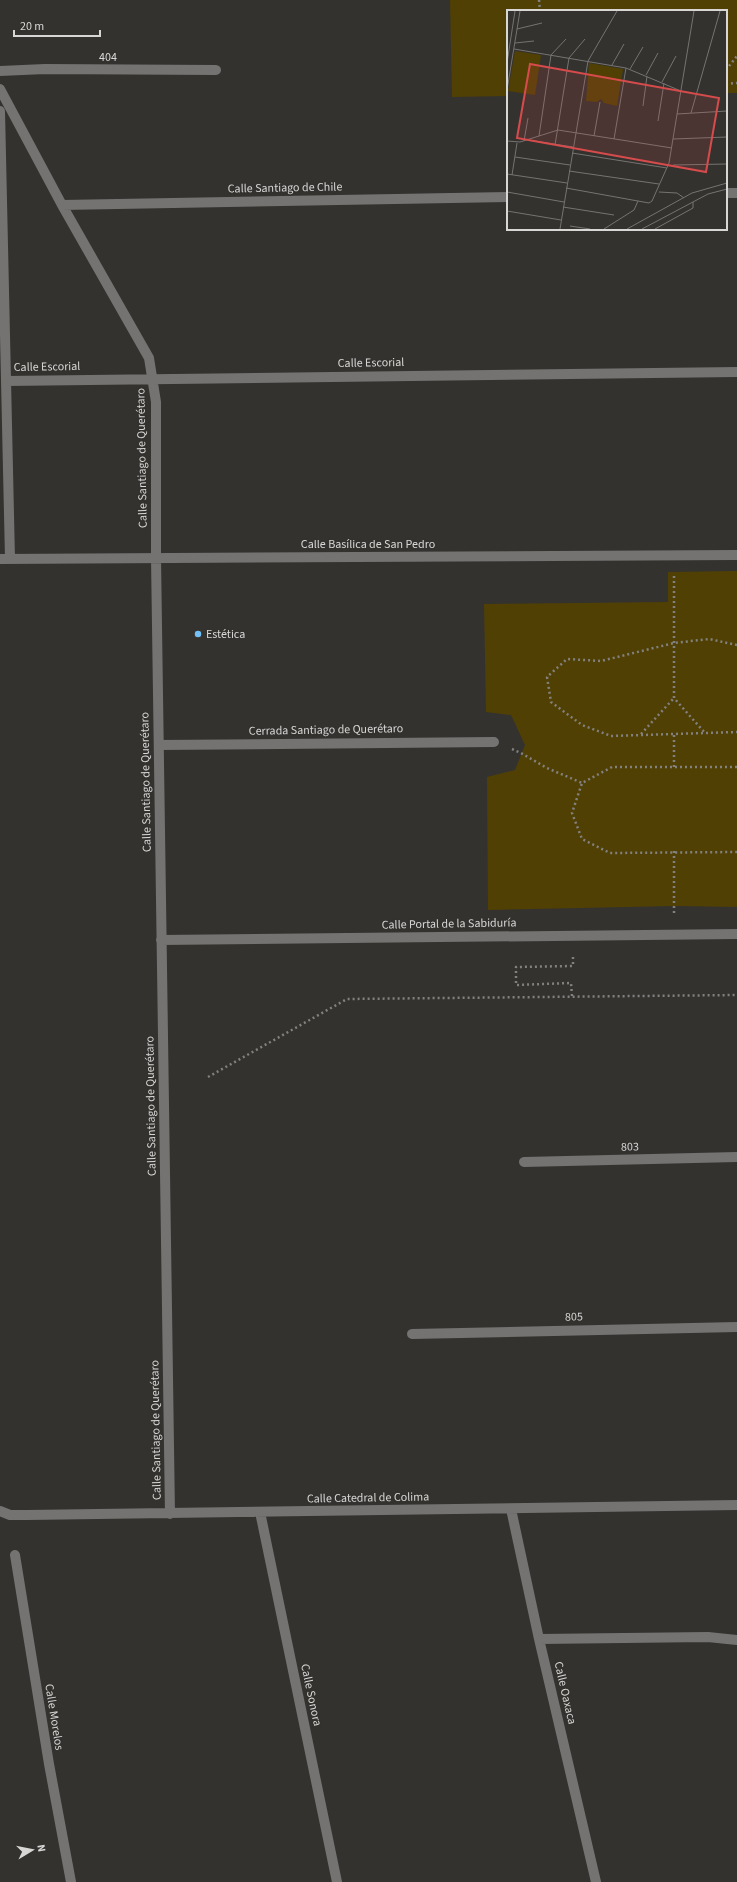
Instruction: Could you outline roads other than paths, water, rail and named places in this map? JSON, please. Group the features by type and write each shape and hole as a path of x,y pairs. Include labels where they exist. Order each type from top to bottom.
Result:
{"street":[{"name":"404","path":"0,71 45,69 216,70"},
{"name":"Calle Santiago de Querétaro","path":"0,89 62,205 149,358 156,402 156,558 170,1514"},
{"path":"0,111 6,381 5,559"},
{"name":"Calle Santiago de Chile","path":"62,205 507,197"},
{"name":"Calle Escorial","path":"6,381 737,372"},
{"name":"Calle Basílica de San Pedro","path":"5,559 737,555"},
{"name":"Cerrada Santiago de Querétaro","path":"159,745 494,742"},
{"name":"Calle Portal de la Sabiduría","path":"162,940 737,934"},
{"name":"803","path":"524,1162 737,1157"},
{"name":"805","path":"412,1334 737,1326"},
{"name":"Calle Catedral de Colima","path":"0,1511 10,1515 170,1514 737,1505"},
{"name":"Calle Oaxaca","path":"511,1509 539,1639 596,1882"},
{"name":"Calle Sonora","path":"260,1512 337,1882"},
{"name":"Calle Morelos","path":"14,1555 49,1764 72,1882"},
{"path":"539,1639 708,1637 737,1640"}],"place":[{"name":"Estética","path":"198,634"}]}
